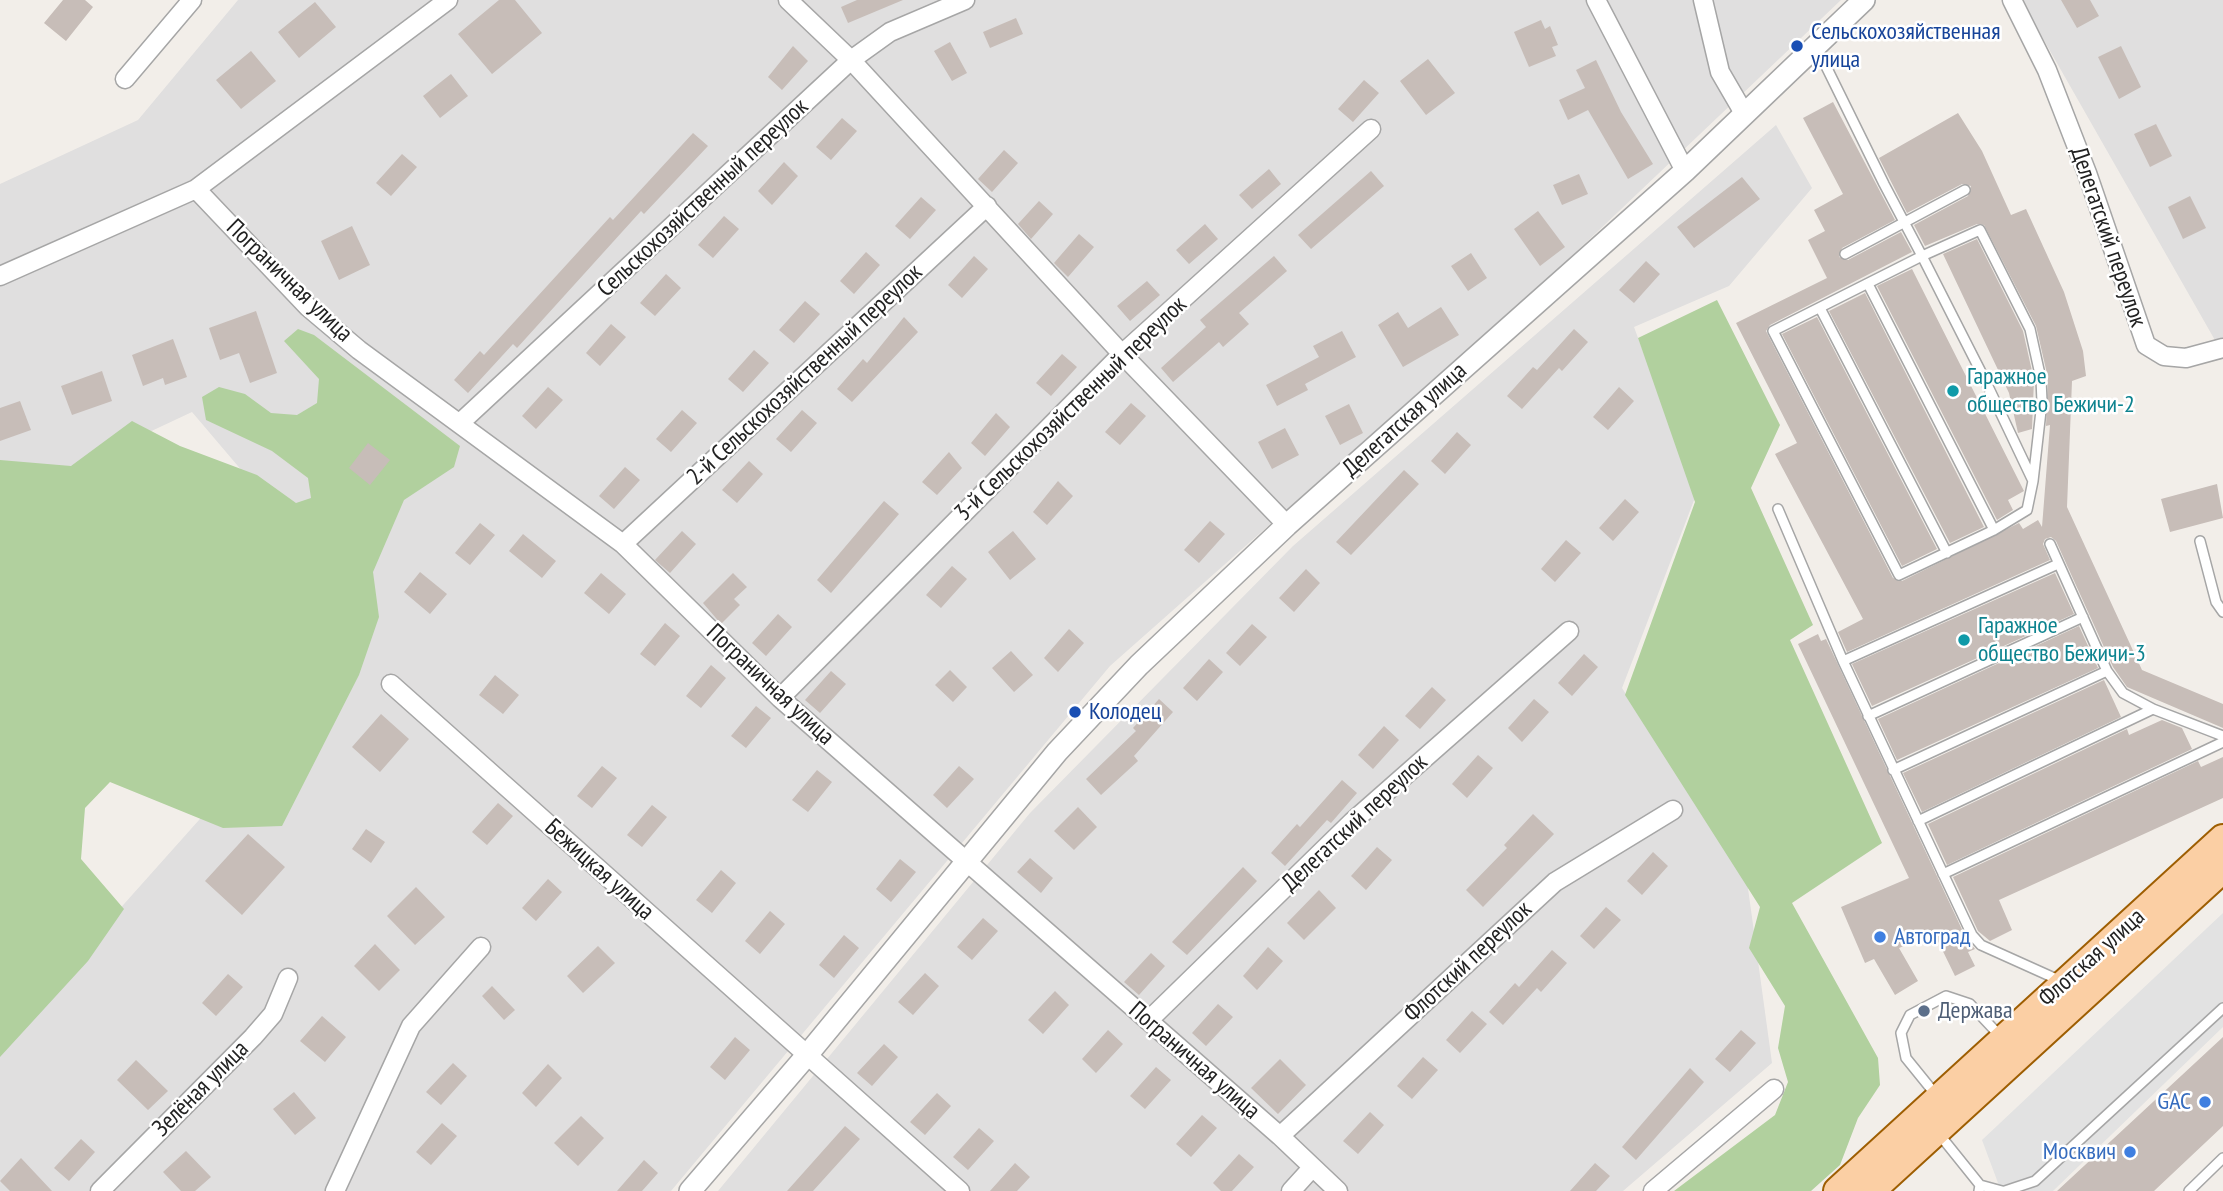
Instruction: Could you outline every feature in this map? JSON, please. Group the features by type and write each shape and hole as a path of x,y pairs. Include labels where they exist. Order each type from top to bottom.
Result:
{"main road":[{"name":"Флотская улица","path":"1870,1191 2066,984 2223,839"},
{"name":"Флотская улица","path":"2009,1047 2223,869"},
{"name":"Флотская улица","path":"1838,1191 1942,1115"}],"street":[{"path":"125,79 192,0"},
{"path":"0,276 196,189 449,0"},
{"path":"788,0 851,60 1122,354 1287,525"},
{"name":"Сельскохозяйственный переулок","path":"460,423 851,60 890,32 965,0"},
{"path":"1596,0 1685,171"},
{"path":"1703,0 1720,72 1745,115"},
{"name":"Делегатская улица","path":"967,860 1057,752 1130,674 1287,525 1685,171 1864,0"},
{"name":"Делегатский переулок","path":"2012,0 2047,70 2071,131 2146,345 2164,356 2186,358 2223,348"},
{"name":"3-й Сельскохозяйственный переулок","path":"780,698 1122,354 1371,129"},
{"name":"Пограничная улица","path":"196,189 308,307 359,350 623,544 780,698 1280,1136 1311,1169 1338,1191"},
{"name":"2-й Сельскохозяйственный переулок","path":"623,544 987,206"},
{"name":"Делегатский переулок","path":"1148,1021 1352,822 1569,631"},
{"name":"Бежицкая улица","path":"391,684 960,1191"},
{"name":"Флотский переулок","path":"1280,1136 1555,882 1673,810"},
{"path":"690,1191 808,1054 967,860"},
{"path":"335,1191 411,1026 481,947"},
{"name":"Зелёная улица","path":"100,1191 253,1037 272,1014 288,978"},
{"path":"1653,1191 1774,1089"},
{"path":"1291,1191 1311,1169"}],"lane":[{"path":"1816,46 2033,481"},
{"path":"1845,254 1965,190"},
{"path":"1980,230 2030,329 2042,402 2027,510 1994,530 1899,575 1773,331 1868,284 1980,230"},
{"path":"1868,284 1994,530"},
{"path":"1820,308 1947,552"},
{"path":"1778,509 1868,716 1972,935 1982,945 2066,984"},
{"path":"2200,541 2216,602 2223,612"},
{"path":"2050,544 2107,671 2123,693 2223,739"},
{"path":"1843,661 2058,564"},
{"path":"1868,716 2082,617"},
{"path":"1893,770 2107,671"},
{"path":"1918,821 2153,709"},
{"path":"1943,874 2223,739"},
{"path":"2009,1047 1969,1004 1946,996 1910,1015 1901,1033 1906,1058 1942,1115 1980,1188 2004,1191 2035,1181 2223,1008"},
{"path":"2189,1191 2223,1158"}],"shaded area":[{"path":"238,0 1841,0 1556,271 1110,666 671,1191 0,1191 0,1043 373,625 192,412 0,502 0,184 138,120"},
{"path":"2021,0 2223,0 2223,338 2216,342"},
{"path":"1776,125 1812,188 1729,286 1634,327 1696,495 1622,688 1747,881 1772,1063 1623,1191 718,1191 1030,813 1293,546"},
{"path":"2223,913 2223,1027 2053,1191 2001,1191 1982,1140"}],"green space":[{"path":"1717,300 1780,425 1751,488 1813,625 1790,640 1882,843 1792,903 1878,1058 1880,1085 1858,1118 1840,1165 1811,1191 1674,1191 1775,1115 1788,1082 1778,1048 1785,1006 1749,948 1760,907 1625,695 1695,502 1638,338"},
{"path":"298,329 314,335 460,446 454,467 404,500 373,572 379,617 359,675 282,826 223,828 110,782 85,808 81,859 124,909 88,961 0,1057 0,460 71,466 132,421 180,446 257,475 296,503 311,498 308,478 272,451 206,420 202,397 219,387 245,394 271,413 297,415 317,403 319,379 284,341"}],"building":[{"path":"63,0 85,0 93,7 66,41 44,23"},
{"path":"499,0 515,0 542,33 492,74 458,34"},
{"path":"857,0 903,0 848,23 841,7"},
{"path":"2061,0 2090,0 2099,16 2077,28"},
{"path":"315,2 336,27 299,58 278,32"},
{"path":"1016,18 1023,34 990,48 983,32"},
{"path":"1541,20 1545,29 1550,26 1558,45 1552,47 1556,56 1529,67 1514,32"},
{"path":"950,42 967,73 952,81 934,51"},
{"path":"793,46 808,61 782,90 768,77"},
{"path":"2121,46 2141,87 2119,99 2098,57"},
{"path":"251,51 276,81 241,109 216,80"},
{"path":"1428,59 1455,93 1426,115 1400,81"},
{"path":"1596,60 1621,112 1653,164 1628,179 1588,110 1568,120 1559,100 1585,88 1576,70"},
{"path":"451,74 468,96 440,118 423,96"},
{"path":"1364,80 1379,93 1353,122 1338,109"},
{"path":"1833,102 1895,220 1842,248 1839,257 1848,260 1901,232 1912,252 1770,325 1766,331 1893,578 1902,581 2019,523 2023,529 2038,520 2042,527 2050,425 2046,426 2048,378 2036,326 1984,225 1977,224 1925,246 1914,225 1968,196 1971,186 1962,184 1907,213 1879,158 1958,113 1982,151 2011,215 2026,209 2064,292 2083,351 2086,376 2072,381 2067,507 2142,670 2223,704 2223,728 2127,687 2113,667 2056,541 2051,537 2045,539 2043,544 2050,560 1847,652 1838,632 1863,619 1775,454 1797,443 1736,323 1827,278 1808,240 1825,231 1814,210 1843,194 1803,118"},
{"path":"842,118 857,131 831,160 816,147"},
{"path":"2156,124 2172,156 2150,167 2134,134"},
{"path":"693,133 708,146 644,214 641,211 517,348 513,344 468,393 454,380 480,351 484,355 610,217 613,220"},
{"path":"1004,150 1018,163 992,192 978,179"},
{"path":"402,154 417,167 391,196 376,183"},
{"path":"784,162 798,176 772,205 758,191"},
{"path":"1269,169 1281,184 1252,209 1239,195"},
{"path":"1371,171 1384,186 1311,249 1298,235"},
{"path":"1579,174 1588,194 1562,205 1553,185"},
{"path":"1742,177 1760,199 1694,248 1677,227"},
{"path":"2190,196 2206,228 2183,239 2168,207"},
{"path":"921,197 936,210 910,239 895,226"},
{"path":"1039,201 1053,214 1031,239 1018,224"},
{"path":"1538,211 1565,247 1540,266 1514,229"},
{"path":"724,216 739,229 713,258 698,245"},
{"path":"1205,224 1218,239 1189,264 1176,250"},
{"path":"352,226 370,265 339,280 321,241"},
{"path":"1079,234 1094,247 1068,277 1054,263"},
{"path":"1977,239 2023,331 2034,380 2032,429 2018,433 2009,393 1943,254"},
{"path":"866,252 880,265 854,294 840,281"},
{"path":"1471,253 1487,278 1468,291 1451,266"},
{"path":"974,256 988,269 962,298 948,285"},
{"path":"1274,256 1287,271 1239,313 1249,324 1223,347 1219,342 1173,382 1161,368 1206,327 1200,320"},
{"path":"1646,261 1660,274 1634,303 1619,290"},
{"name":"Гаражное общество Бежичи-2","path":"1912,269 2024,491 2008,500 2013,510 1997,520 1877,286"},
{"path":"666,274 681,288 655,316 640,303"},
{"path":"1147,281 1160,295 1130,321 1117,306"},
{"path":"1865,293 1984,527 1950,543 1829,311"},
{"path":"805,301 820,314 794,343 779,330"},
{"path":"1441,307 1459,335 1403,367 1378,325 1398,312 1408,328"},
{"path":"256,311 277,373 250,383 239,353 220,360 209,328"},
{"path":"904,317 918,332 852,402 837,389 863,359 867,363"},
{"path":"1817,317 1937,549 1902,566 1782,334"},
{"path":"611,324 626,337 600,366 586,353"},
{"path":"1574,329 1588,342 1562,371 1559,368 1522,409 1507,396 1533,367 1537,370"},
{"path":"1342,331 1356,357 1305,384 1308,390 1277,406 1266,385 1319,357 1313,346"},
{"path":"173,339 187,377 165,385 163,378 143,386 132,355"},
{"path":"754,350 769,363 743,392 728,379"},
{"path":"1062,354 1077,367 1051,396 1036,383"},
{"path":"102,371 112,401 72,415 61,386"},
{"path":"548,387 563,400 536,429 522,416"},
{"path":"1619,387 1634,401 1608,430 1593,417"},
{"path":"20,401 31,430 0,441 0,408"},
{"path":"1131,403 1146,416 1120,445 1105,432"},
{"path":"1349,404 1363,433 1340,445 1325,416"},
{"path":"682,410 697,423 671,452 656,439"},
{"path":"802,410 817,423 791,452 776,439"},
{"path":"996,413 1010,427 985,456 971,443"},
{"path":"1285,428 1299,455 1272,469 1258,442"},
{"path":"1457,432 1471,445 1445,474 1431,461"},
{"path":"368,443 390,460 370,485 349,468"},
{"path":"949,452 962,468 937,495 922,482"},
{"path":"749,461 763,474 737,503 722,490"},
{"path":"625,467 640,480 614,509 599,496"},
{"path":"1404,470 1419,484 1351,555 1336,542"},
{"path":"1058,481 1073,496 1047,525 1033,512"},
{"path":"2217,484 2223,518 2170,532 2161,499"},
{"path":"1625,499 1639,512 1613,541 1599,528"},
{"path":"884,501 899,514 831,593 817,580"},
{"path":"1210,521 1225,534 1199,563 1184,550"},
{"path":"480,523 495,535 470,565 455,553"},
{"path":"682,531 696,544 670,573 655,560"},
{"path":"1013,531 1036,559 1010,580 988,552"},
{"path":"523,534 556,561 542,578 509,551"},
{"path":"1566,540 1581,553 1555,582 1541,569"},
{"path":"952,566 967,579 941,608 926,595"},
{"path":"1306,569 1320,583 1294,612 1279,598"},
{"path":"420,572 447,594 430,614 404,592"},
{"path":"601,573 626,594 609,614 584,593"},
{"path":"733,573 747,587 734,599 740,605 721,624 703,603"},
{"name":"Гаражное общество Бежичи-3","path":"2055,573 2074,614 1872,706 1852,664"},
{"path":"778,614 792,627 766,656 752,643"},
{"path":"665,623 680,636 655,666 640,654"},
{"path":"1252,624 1267,637 1240,666 1226,653"},
{"path":"2079,626 2098,668 1897,760 1878,719"},
{"path":"1069,629 1084,643 1058,672 1044,658"},
{"path":"1818,634 1821,641 1826,639 1966,938 1975,949 1968,952 1975,966 1955,976 1934,933 1899,948 1918,981 1895,995 1874,959 1865,963 1841,907 1909,878 1798,644"},
{"path":"1011,651 1033,675 1014,692 992,668"},
{"path":"1584,654 1598,667 1572,696 1558,683"},
{"path":"1209,659 1223,672 1197,701 1183,688"},
{"path":"711,665 726,678 701,708 686,696"},
{"path":"950,670 967,687 953,702 935,685"},
{"path":"831,671 846,684 820,713 805,700"},
{"path":"495,675 519,695 503,714 479,695"},
{"path":"2104,680 2121,717 1922,812 1903,773"},
{"path":"1432,687 1446,700 1420,729 1405,716"},
{"path":"1159,699 1173,712 1134,756 1138,761 1101,795 1086,779 1136,731 1133,728"},
{"path":"1534,699 1549,712 1522,742 1508,728"},
{"path":"756,706 771,718 746,748 731,736"},
{"path":"381,714 409,739 380,772 352,747"},
{"path":"2162,720 2182,728 2192,749 1947,865 1928,824 2127,729 2129,735"},
{"path":"1384,726 1399,740 1373,769 1358,755"},
{"path":"1478,755 1493,768 1467,798 1452,784"},
{"path":"2223,757 2223,798 1999,900 2012,930 1990,941 1978,931 1953,877 2198,761 2201,767"},
{"path":"602,766 617,778 592,808 577,796"},
{"path":"959,766 974,779 947,808 933,795"},
{"path":"817,770 832,782 808,812 792,800"},
{"path":"1342,780 1357,793 1331,823 1327,820 1285,866 1271,853 1297,824 1300,827"},
{"path":"498,803 513,816 487,845 472,832"},
{"path":"652,805 667,817 642,847 627,835"},
{"path":"1078,807 1097,827 1074,850 1054,831"},
{"path":"1533,814 1554,834 1483,907 1466,890 1507,848 1504,845"},
{"path":"366,829 385,842 371,863 352,849"},
{"path":"248,834 285,867 242,915 205,881"},
{"path":"1377,847 1392,860 1366,890 1351,876"},
{"path":"1653,852 1668,866 1642,895 1627,881"},
{"path":"1030,858 1053,878 1041,893 1017,872"},
{"path":"900,859 916,872 891,902 876,889"},
{"path":"1243,867 1257,881 1187,955 1172,942"},
{"path":"721,870 736,883 712,913 696,900"},
{"path":"548,879 562,892 536,921 522,908"},
{"path":"416,887 445,917 415,945 387,916"},
{"path":"1319,890 1336,908 1304,940 1287,923"},
{"path":"1606,907 1621,920 1594,949 1580,936"},
{"path":"770,911 785,924 760,954 745,941"},
{"path":"983,918 998,931 972,960 957,947"},
{"path":"844,935 859,948 834,978 819,965"},
{"path":"375,944 400,970 379,991 354,966"},
{"path":"598,946 615,963 583,993 567,976"},
{"path":"1268,947 1283,961 1257,990 1243,976"},
{"path":"1552,950 1567,963 1541,992 1537,988 1503,1025 1489,1012 1515,983 1519,987"},
{"path":"1151,953 1165,966 1139,995 1124,982"},
{"path":"925,973 939,986 913,1015 898,1002"},
{"path":"228,974 243,987 216,1016 202,1003"},
{"path":"492,986 515,1010 504,1020 482,996"},
{"path":"1055,991 1069,1005 1043,1034 1028,1020"},
{"path":"1218,1004 1233,1017 1206,1046 1192,1033"},
{"path":"1472,1011 1487,1024 1460,1053 1446,1040"},
{"path":"322,1016 346,1037 325,1062 300,1041"},
{"path":"1108,1030 1123,1044 1096,1073 1082,1059"},
{"path":"1741,1030 1756,1043 1730,1072 1715,1059"},
{"path":"735,1037 750,1050 725,1080 710,1067"},
{"path":"2223,1037 2223,1126 2154,1191 2057,1191"},
{"path":"884,1044 898,1057 872,1086 857,1073"},
{"path":"1423,1057 1438,1070 1412,1099 1397,1086"},
{"path":"1280,1059 1306,1085 1278,1114 1251,1088"},
{"path":"136,1060 168,1091 148,1110 117,1080"},
{"path":"453,1063 467,1076 441,1105 426,1092"},
{"path":"548,1064 562,1078 536,1107 522,1093"},
{"path":"1156,1067 1171,1080 1145,1109 1130,1096"},
{"path":"1690,1068 1704,1082 1636,1160 1622,1147"},
{"path":"294,1092 316,1118 295,1135 273,1109"},
{"path":"937,1093 951,1106 925,1135 910,1122"},
{"path":"1370,1112 1384,1125 1358,1154 1343,1141"},
{"path":"1202,1115 1217,1128 1191,1157 1176,1144"},
{"path":"581,1116 604,1138 578,1166 554,1143"},
{"path":"442,1123 457,1136 431,1165 416,1152"},
{"path":"845,1126 860,1139 813,1191 787,1191"},
{"path":"979,1128 994,1141 968,1170 953,1157"},
{"path":"81,1139 95,1152 69,1181 54,1168"},
{"path":"186,1151 211,1177 195,1191 181,1191 163,1172"},
{"path":"1239,1154 1254,1167 1232,1191 1221,1191 1213,1183"},
{"path":"21,1158 52,1191 10,1191 0,1181"},
{"path":"644,1160 658,1173 642,1191 617,1191"},
{"path":"1015,1163 1030,1177 1017,1191 990,1191"},
{"path":"1595,1163 1610,1176 1596,1191 1570,1191"}],"place":[{"name":"Сельскохозяйственная улица","path":"1797,46"},
{"name":"Гаражное общество Бежичи-2","path":"1953,391"},
{"name":"Гаражное общество Бежичи-3","path":"1964,640"},
{"name":"Колодец","path":"1075,712"},
{"name":"Автоград","path":"1880,937"},
{"name":"Держава","path":"1924,1011"},
{"name":"GAC","path":"2205,1102"},
{"name":"Москвич","path":"2130,1152"}]}
